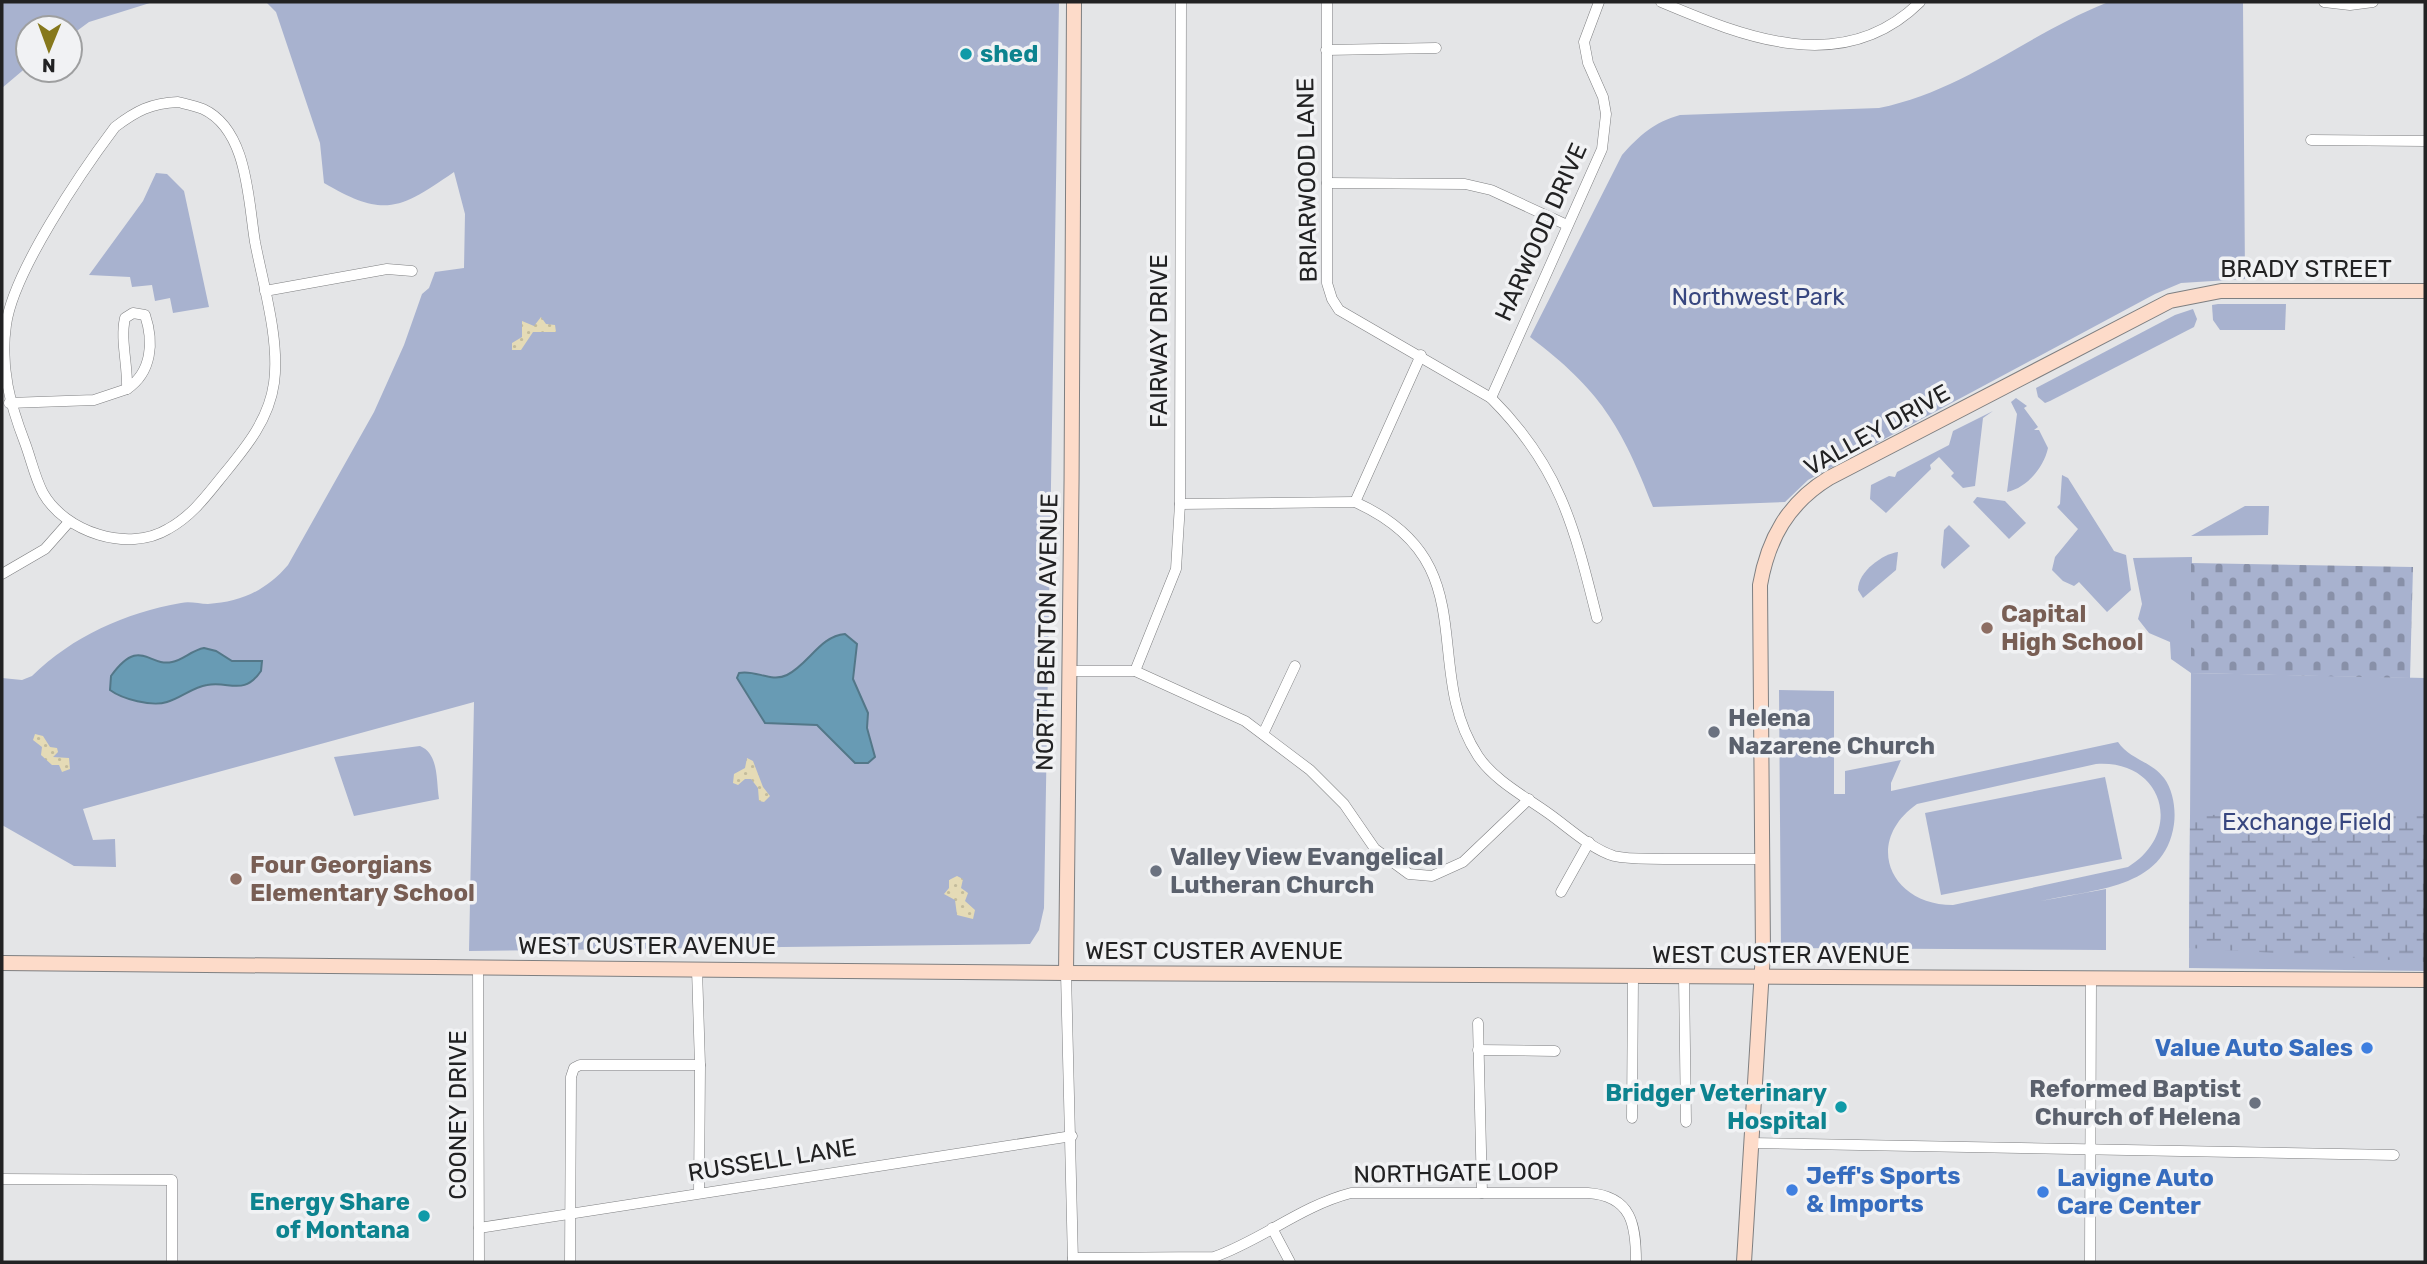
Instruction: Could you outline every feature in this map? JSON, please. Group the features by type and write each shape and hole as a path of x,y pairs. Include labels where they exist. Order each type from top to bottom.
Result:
{"main road":[{"name":"NORTH BENTON AVENUE","path":"1066,973 1066,829 1071,671 1074,2"},
{"name":"BRADY STREET","path":"2188,295 2221,291 2425,291"},
{"name":"VALLEY DRIVE","path":"1744,1262 1762,977 1760,585 1769,546 1785,517 1808,493 1829,478 2170,301 2188,295"},
{"name":"WEST CUSTER AVENUE","path":"2,963 1066,973 2425,980"}],"street":[{"name":"FAIRWAY DRIVE","path":"1135,671 1176,569 1180,504 1181,2"},
{"name":"BRIARWOOD LANE","path":"1327,2 1327,283 1332,299 1339,310 1421,355 1491,398 1529,441 1559,489 1577,538 1597,618"},
{"name":"HARWOOD DRIVE","path":"1491,398 1567,225 1598,162 1605,133 1603,97 1588,64 1584,42 1599,2"},
{"path":"1661,2 1742,35 1766,41 1812,44 1865,35 1898,20 1920,2"},
{"path":"2324,2 2350,5 2373,2"},
{"path":"1326,50 1436,48"},
{"path":"178,102 204,109 222,123 237,146 265,291 275,366 269,408 260,426 201,502 165,531 141,538 108,537 68,523 43,493 8,401 4,356 6,324 30,260 115,127 135,112 155,103 178,102"},
{"path":"2311,140 2425,141"},
{"path":"1327,183 1473,185 1567,225"},
{"path":"265,291 387,269 412,271"},
{"path":"8,401 94,400 127,389 144,372 150,354 148,325 145,316 139,313 125,318 122,331 128,360 127,389"},
{"path":"1355,502 1421,355"},
{"path":"2,415 8,401"},
{"path":"1180,504 1355,502 1380,513 1420,551 1432,574 1445,612 1462,724 1479,757 1500,778 1606,853 1622,857 1763,859"},
{"path":"2,574 45,549 68,523"},
{"path":"1263,734 1295,666"},
{"path":"1071,671 1135,671 1245,721 1310,769 1343,804 1375,849 1409,874 1432,876 1463,862 1529,799"},
{"path":"1561,892 1589,842"},
{"name":"COONEY DRIVE","path":"478,967 479,1262"},
{"path":"697,969 700,1065 699,1193"},
{"name":"NORTH BENTON AVENUE","path":"1066,973 1073,1260"},
{"path":"1632,1118 1633,976"},
{"path":"1684,977 1686,1122"},
{"path":"2090,1262 2091,979"},
{"path":"1478,1023 1482,1193"},
{"path":"1478,1050 1555,1051"},
{"path":"570,1262 571,1077 574,1068 580,1065 700,1065"},
{"name":"RUSSELL LANE","path":"478,1227 1072,1136"},
{"path":"1750,1143 2394,1155"},
{"path":"2,1179 172,1180 172,1262"},
{"name":"NORTHGATE LOOP","path":"1073,1260 1167,1261 1214,1257 1322,1200 1351,1193 1482,1193 1608,1195 1629,1214 1636,1236 1636,1262"},
{"path":"1272,1228 1290,1262"}],"green space":[{"path":"2,2 153,2 84,26 84,14 14,14 14,78 2,88"},
{"path":"266,2 1059,2 1044,908 1039,930 1030,944 469,951 474,702 83,809 93,840 115,839 116,867 74,866 2,825 2,678 22,680 32,676 82,638 120,620 181,603 231,601 253,593 280,574 288,565 374,412 404,345 422,294 429,288 435,272 464,268 465,214 454,172 419,195 391,205 362,201 324,183 320,143 276,12"},
{"name":"Northwest Park","path":"2106,3 2243,3 2245,279 2181,283 2155,294 1808,480 1785,502 1653,507 1630,453 1606,411 1574,374 1530,337 1622,155 1648,130 1680,115 1879,108 1910,100 1968,75"},
{"path":"156,173 167,174 184,191 209,307 173,313 170,298 155,301 152,285 132,287 130,277 89,275 143,201"},
{"path":"2286,304 2285,330 2220,330 2213,320 2212,305"},
{"path":"2193,309 2197,319 2194,327 2050,401 2045,403 2038,397 2036,388 2175,315"},
{"path":"2016,398 2027,406 2024,408 2038,427 2034,430 2039,430 2048,448 2034,476 2007,492 2017,414 2011,402"},
{"path":"1993,411 1983,418 1975,486 1963,488 1951,476 1954,473 1939,457 1930,465 1931,469 1886,513 1870,499 1871,485 1889,476 1895,477 1897,472 1949,445 1953,431"},
{"path":"2062,475 2068,478 2114,551 2126,555 2131,590 2107,612 2079,582 2074,586 2063,581 2052,570 2055,557 2078,529 2057,507 2060,504"},
{"path":"1977,497 2005,501 2026,523 2009,539 1973,502"},
{"path":"2245,506 2269,506 2268,535 2191,536"},
{"path":"1949,525 1970,546 1944,569 1941,565 1944,530"},
{"path":"1898,552 1896,570 1863,598 1858,590 1862,576 1885,556"},
{"path":"2192,557 2191,673 2171,659 2170,642 2149,633 2138,619 2142,604 2133,558"},
{"path":"2191,563 2413,567 2410,678 2191,673"},
{"name":"Exchange Field","path":"2191,673 2425,678 2425,971 2189,968"},
{"path":"1779,690 1834,691 1834,794 1845,794 1845,771 1901,760 1891,783 1891,791 2118,742 2128,752 2159,772 2170,788 2174,824 2168,846 2157,862 2123,883 2041,901 2106,889 2106,950 1781,948","holes":["2096,764 2119,766 2137,773 2151,785 2158,800 2161,818 2156,835 2146,852 2128,867 1953,905 1931,902 1913,895 1900,883 1891,869 1888,853 1891,836 1900,819 1917,804"]},
{"path":"420,746 434,761 439,799 354,816 334,757"},
{"path":"2105,777 2122,859 1941,895 1925,813"},
{"path":"2425,814 2425,962 2189,948 2190,815"}],"sand":[{"path":"541,317 546,324 555,325 556,332 533,332 521,350 512,350 512,343 522,337 522,321 534,326"},
{"path":"35,734 43,736 50,747 57,748 58,752 53,757 69,758 70,769 62,772 59,765 52,765 41,755 42,747 33,740"},
{"path":"747,758 753,761 763,787 770,796 764,802 759,801 758,788 751,779 745,779 738,785 733,783 734,774 745,768"},
{"path":"957,876 963,879 961,888 968,893 965,901 975,910 973,919 957,915 955,900 944,894 949,888 949,880"}],"shaded area":[{"path":"845,634 857,644 853,679 868,713 867,728 875,757 868,763 855,763 817,725 765,723 737,678 739,673 745,672 775,678 787,675 828,640"},
{"path":"204,648 216,651 232,661 262,661 261,671 255,679 243,685 207,685 161,703 137,701 110,690 111,676 129,658 137,655 156,661 172,662"}],"place":[{"name":"shed","path":"966,54"},
{"name":"Capital High School","path":"1987,628"},
{"name":"Helena Nazarene Church","path":"1714,732"},
{"name":"Valley View Evangelical Lutheran Church","path":"1156,871"},
{"name":"Four Georgians Elementary School","path":"236,879"},
{"name":"Value Auto Sales","path":"2367,1048"},
{"name":"Reformed Baptist Church of Helena","path":"2255,1103"},
{"name":"Bridger Veterinary Hospital","path":"1841,1107"},
{"name":"Jeff's Sports & Imports","path":"1792,1190"},
{"name":"Lavigne Auto Care Center","path":"2043,1192"},
{"name":"Energy Share of Montana","path":"424,1216"}]}
